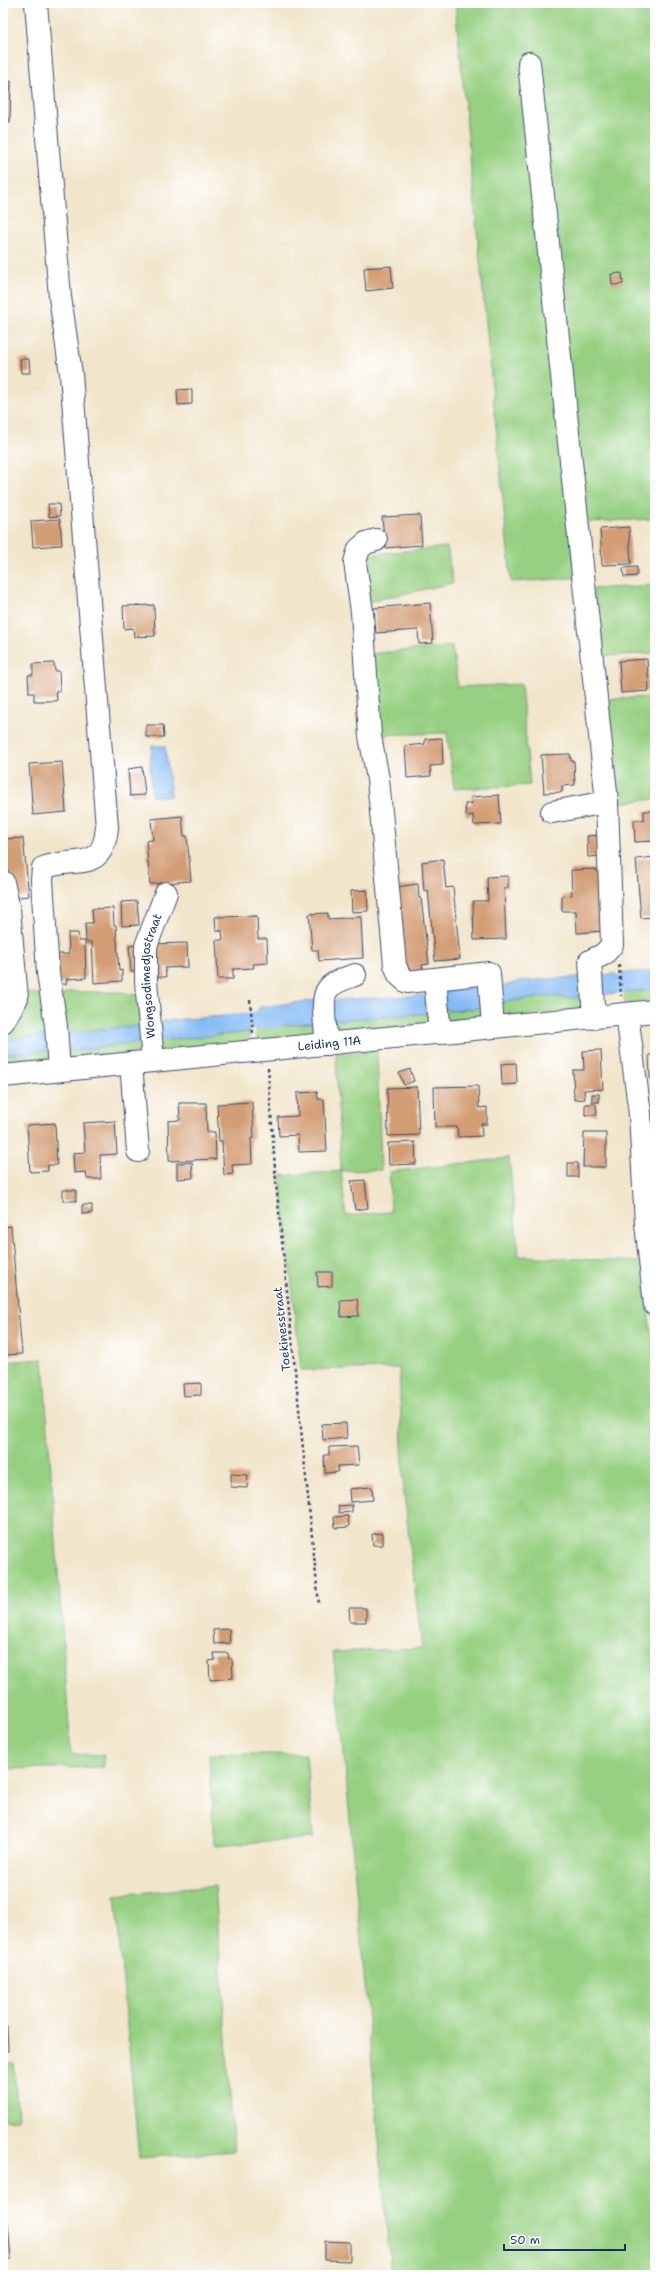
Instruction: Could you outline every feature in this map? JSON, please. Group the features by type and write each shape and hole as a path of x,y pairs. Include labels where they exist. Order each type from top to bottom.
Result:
{"street":[{"path":"36,3 60,297 71,374 107,827 106,845 99,855 84,861 52,864 43,868 42,880 48,974 57,1037 59,1067"},
{"path":"529,63 607,802 612,945 604,954 590,961 594,1012"},
{"path":"376,540 366,542 359,548 355,562 362,612 370,736 378,779 395,966 399,975 407,982 436,988 489,973 493,1021"},
{"path":"552,812 607,802"},
{"path":"3,882 9,910 17,998 3,1022"},
{"name":"Wongsodimedjostraat","path":"153,1061 146,946 166,894"},
{"path":"327,1044 324,998 328,989 340,980 356,975"},
{"path":"436,988 440,1028"},
{"name":"Leiding 11A","path":"3,1076 59,1067 131,1063 327,1044 493,1021 594,1012 625,1014 655,1012"},
{"path":"625,1014 640,1114 646,1224 655,1305"},
{"path":"131,1063 138,1151"}],"path":[{"path":"618,960 625,1014"},
{"name":"Toekinesstraat","path":"250,1000 260,1050 276,1183 319,1605"}],"green space":[{"path":"455,3 655,3 655,519 586,522 592,577 511,582"},
{"path":"447,547 453,583 366,602 365,555"},
{"path":"655,585 655,653 601,656 593,589"},
{"path":"452,646 458,687 521,684 530,785 454,789 447,733 376,735 369,654"},
{"path":"655,697 655,799 616,803 605,699"},
{"path":"655,990 655,1005 625,1008 624,992"},
{"path":"68,992 120,992 144,996 147,1029 62,1035 60,1004 63,995"},
{"path":"24,993 45,994 53,1035 3,1040 3,1029"},
{"path":"550,996 568,998 589,996 588,1008 503,1018 496,1003"},
{"path":"442,1006 449,1011 487,1007 487,1019 447,1021"},
{"path":"427,1013 433,1023 335,1034 330,1017 338,1020"},
{"path":"321,1022 316,1036 261,1041 257,1038 256,1028"},
{"path":"249,1032 249,1042 159,1051 156,1037 167,1040"},
{"path":"148,1041 150,1051 70,1061 62,1047 71,1051"},
{"path":"54,1050 54,1063 3,1067 3,1054"},
{"path":"377,1051 381,1170 341,1171 336,1054"},
{"path":"509,1158 519,1256 642,1262 655,1365 655,2275 391,2275 342,1732 333,1652 422,1648 404,1494 399,1368 301,1370 280,1176 341,1171 346,1216 391,1212 389,1172"},
{"path":"43,1359 71,1754 104,1755 104,1767 3,1769 3,1362"},
{"path":"209,1754 306,1754 313,1838 214,1845"},
{"path":"215,1886 234,2151 139,2158 115,1895"},
{"path":"3,2063 14,2063 18,2119 3,2120"}],"water":[{"path":"152,746 165,746 171,796 152,796 150,767"},
{"path":"655,971 655,990 624,992 623,973"},
{"path":"616,974 618,993 597,995 599,975"},
{"path":"580,977 589,996 568,998 550,996 496,1003 495,989 520,981"},
{"path":"476,987 486,989 487,1007 449,1011 442,1006 446,990"},
{"path":"428,995 427,1013 338,1020 330,1017 329,1005 336,1000"},
{"path":"317,1000 321,1022 256,1028 256,1012 260,1007"},
{"path":"248,1014 249,1032 167,1040 156,1037 155,1027 163,1021"},
{"path":"134,1026 147,1029 148,1041 71,1051 62,1047 62,1035 68,1033"},
{"path":"53,1035 54,1050 3,1054 3,1040"}],"building":[{"path":"11,81 10,122 3,122 3,82"},
{"path":"391,266 393,288 366,291 364,268"},
{"path":"622,273 623,284 612,285 611,274"},
{"path":"20,359 29,359 30,373 21,373"},
{"path":"192,389 192,404 178,405 177,390"},
{"path":"48,504 59,504 60,516 49,517"},
{"path":"420,515 422,545 385,548 382,517"},
{"path":"60,519 62,545 33,547 31,521"},
{"path":"629,527 631,564 602,565 600,529"},
{"path":"637,567 637,576 624,577 623,568"},
{"path":"430,603 433,643 419,644 418,630 376,633 374,608"},
{"path":"154,605 155,636 134,637 133,628 124,629 123,606"},
{"path":"647,659 649,691 621,693 619,661"},
{"path":"54,663 55,671 59,671 60,691 56,691 57,701 34,701 34,693 29,693 28,675 33,675 33,664"},
{"path":"146,725 163,725 164,737 146,737"},
{"path":"442,738 443,765 430,766 431,776 407,778 405,746 425,744 425,739"},
{"path":"570,754 571,761 574,761 575,785 562,786 562,792 544,793 541,755"},
{"path":"62,762 66,812 33,815 29,764"},
{"path":"142,767 145,795 130,796 128,769"},
{"path":"499,795 501,824 474,825 473,815 466,816 465,804 472,804 471,797"},
{"path":"644,811 655,811 655,841 635,842 634,820 644,820"},
{"path":"182,816 184,836 187,836 191,881 150,884 146,841 153,840 151,819"},
{"path":"601,835 603,856 588,857 587,836"},
{"path":"23,838 29,896 9,898 3,839"},
{"path":"655,857 655,917 641,918 636,859"},
{"path":"443,859 446,888 453,887 460,959 435,961 428,890 424,891 422,862"},
{"path":"596,869 596,871 601,871 604,931 577,933 576,911 562,911 562,896 572,895 571,870"},
{"path":"508,876 508,888 504,888 506,939 474,940 473,901 488,901 487,877"},
{"path":"418,884 429,964 422,965 424,975 410,976 409,968 401,969 396,887"},
{"path":"367,890 368,911 352,912 351,891"},
{"path":"137,901 139,925 122,926 121,902"},
{"path":"113,908 114,925 116,925 119,971 122,970 122,981 94,983 92,942 86,942 85,923 93,923 92,909"},
{"path":"328,913 328,919 361,917 363,958 319,961 318,950 312,950 309,914"},
{"path":"257,916 258,939 267,939 268,963 253,964 254,968 233,969 233,979 218,979 216,940 223,940 222,931 216,931 215,917"},
{"path":"68,933 78,933 79,941 85,941 86,978 67,979 66,984 55,984 53,954 69,954"},
{"path":"187,943 188,967 165,968 166,977 150,977 149,944"},
{"path":"137,945 139,971 131,972 129,946"},
{"path":"601,1050 603,1089 584,1090 585,1099 574,1100 573,1070 584,1070 583,1051"},
{"path":"649,1055 655,1055 655,1093 653,1078 650,1078"},
{"path":"516,1063 517,1084 502,1085 501,1064"},
{"path":"410,1069 414,1081 404,1085 399,1073"},
{"path":"478,1086 479,1108 487,1107 487,1124 481,1124 482,1136 458,1137 457,1127 435,1127 434,1087"},
{"path":"417,1087 419,1135 388,1136 387,1088"},
{"path":"317,1092 318,1099 324,1099 327,1151 299,1152 298,1135 279,1136 278,1117 298,1116 297,1093"},
{"path":"592,1094 599,1094 599,1102 592,1102"},
{"path":"252,1102 254,1138 251,1138 252,1164 232,1165 233,1174 224,1175 222,1141 219,1141 217,1104"},
{"path":"179,1103 206,1103 207,1132 215,1132 216,1159 169,1161 168,1121 180,1120"},
{"path":"585,1104 596,1104 597,1115 585,1115"},
{"path":"652,1119 655,1119 655,1140 654,1140"},
{"path":"115,1121 117,1154 100,1155 101,1179 87,1179 86,1172 74,1173 73,1153 85,1152 83,1123"},
{"path":"55,1123 57,1165 48,1165 48,1171 30,1172 27,1125"},
{"path":"584,1133 606,1133 606,1167 583,1167"},
{"path":"415,1142 416,1164 389,1165 388,1143"},
{"path":"192,1162 193,1178 177,1179 177,1163"},
{"path":"568,1163 578,1163 578,1177 568,1177"},
{"path":"365,1180 368,1208 355,1210 351,1181"},
{"path":"63,1190 76,1190 76,1201 63,1201"},
{"path":"82,1205 92,1205 92,1213 82,1214"},
{"path":"11,1226 22,1354 3,1355 3,1227"},
{"path":"317,1272 332,1272 332,1286 318,1287"},
{"path":"357,1299 359,1316 341,1317 340,1300"},
{"path":"201,1383 201,1395 184,1396 183,1384"},
{"path":"346,1423 347,1438 323,1440 322,1424"},
{"path":"357,1446 359,1465 338,1466 338,1472 325,1473 324,1455 329,1455 329,1447"},
{"path":"231,1474 248,1475 247,1488 231,1487"},
{"path":"372,1487 373,1500 350,1502 349,1489"},
{"path":"352,1505 352,1512 339,1513 338,1506"},
{"path":"348,1516 349,1527 335,1528 334,1517"},
{"path":"383,1533 383,1545 373,1545 372,1534"},
{"path":"349,1608 366,1608 366,1622 350,1622"},
{"path":"229,1629 230,1643 214,1644 213,1630"},
{"path":"214,1653 228,1653 229,1659 232,1659 233,1678 210,1680 209,1661 215,1660"},
{"path":"7,2026 8,2051 3,2051 3,2027"},
{"path":"8,2224 11,2259 3,2260 3,2225"},
{"path":"325,2241 350,2242 350,2261 325,2260"}],"waterway":[{"path":"594,986 655,980"},
{"path":"226,1024 279,1018"}]}
